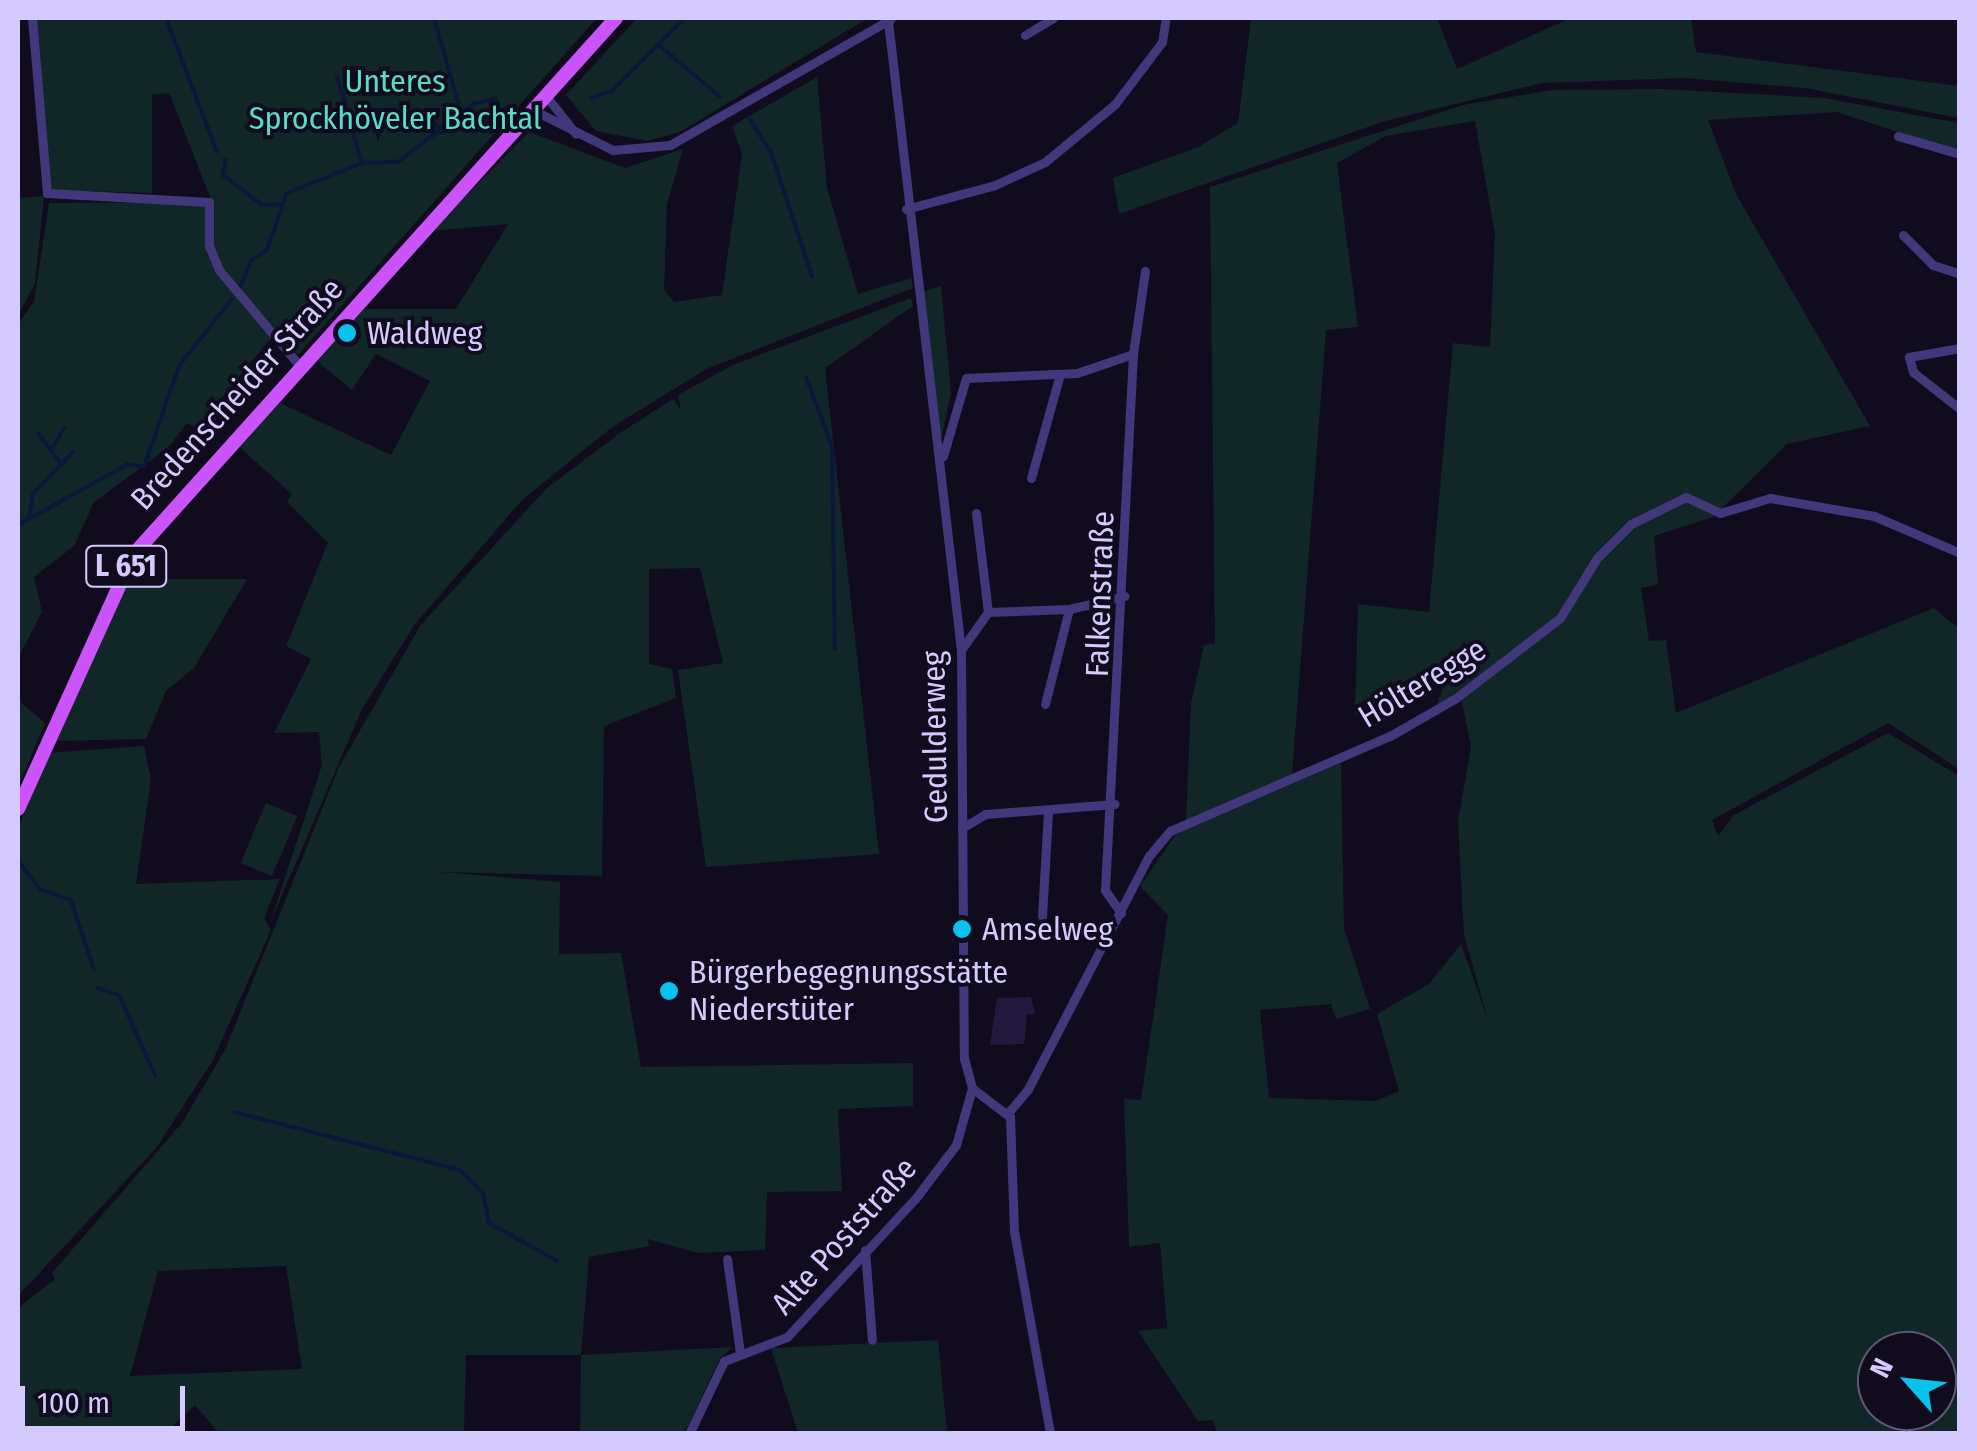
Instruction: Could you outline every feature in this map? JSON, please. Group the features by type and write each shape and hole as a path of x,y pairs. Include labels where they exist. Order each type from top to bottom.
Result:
{"main road":[{"name":"L 651","path":"530,108 616,18"},
{"name":"Bredenscheider Straße","path":"18,809 133,555 530,108"}],"street":[{"path":"32,18 47,193 209,202 209,246 219,270 299,365"},
{"path":"1026,35 1053,18"},
{"path":"906,209 995,186 1045,162 1115,104 1162,42 1166,18"},
{"path":"530,108 576,134 624,151 670,144 891,19"},
{"name":"Gedulderweg","path":"891,19 906,209 941,463 960,650 964,1058 972,1088"},
{"path":"544,94 576,134"},
{"path":"1898,136 1960,154"},
{"path":"1903,236 1933,265 1960,274"},
{"name":"Falkenstraße","path":"1121,913 1105,890 1115,804 1133,354 1145,272"},
{"path":"1960,348 1909,357 1913,372 1960,409"},
{"path":"941,463 966,378 1060,374 1133,354"},
{"path":"1031,478 1060,374"},
{"name":"Hölteregge","path":"1008,1113 1170,831 1424,719 1560,618 1613,540 1674,501 1694,498 1720,514 1770,498 1874,516 1960,553"},
{"path":"960,650 988,612 976,513"},
{"path":"988,612 1069,608 1125,596"},
{"path":"1045,704 1069,608"},
{"path":"962,828 985,814 1115,804"},
{"path":"1042,916 1048,811"},
{"path":"972,1088 1008,1113 1014,1230 1050,1434"},
{"name":"Alte Poststraße","path":"740,1352 787,1337 865,1250 956,1145 972,1088"},
{"path":"865,1250 872,1340"},
{"path":"688,1434 720,1366 740,1352 727,1260"}],"green space":[{"name":"Unteres Sprockhöveler Bachtal","path":"34,18 597,18 298,355 276,332 197,428 187,423 169,447 94,502 74,546 34,577 42,612 18,658 18,324 34,302 49,203 212,202 169,93 152,95 152,193 48,190"},
{"path":"637,18 868,18 680,132 647,141 596,131 566,95"},
{"path":"1251,18 1437,18 1457,69 1571,18 1691,18 1696,52 1959,86 1959,118 1805,88 1685,78 1542,83 1385,121 1119,214 1113,178 1198,147 1238,123"},
{"path":"817,77 827,188 858,294 911,278 913,288 706,369 611,428 523,499 415,624 362,709 270,923 322,765 319,732 274,733 311,659 286,646 328,543 287,502 292,494 237,445 280,403 391,455 430,381 376,354 352,390 317,361 363,309 456,309 508,224 431,231 529,132 625,168 683,149 667,204 664,290 674,302 722,295 742,154 732,126"},
{"path":"1662,89 1824,98 1959,123 1959,152 1837,112 1708,120 1736,194 1870,426 1787,444 1713,517 1654,536 1658,584 1641,588 1649,641 1666,640 1676,713 1934,608 1959,629 1959,769 1888,723 1712,820 1718,836 1734,815 1888,733 1959,776 1959,1433 1217,1433 1213,1420 1198,1421 1138,1331 1167,1328 1160,1243 1129,1247 1124,1099 1141,1100 1168,915 1140,886 1176,834 1341,763 1344,928 1370,1009 1336,1019 1331,1004 1260,1010 1269,1098 1376,1101 1399,1091 1377,1014 1429,984 1461,944 1488,1020 1464,935 1458,821 1471,747 1461,697 1436,707 1445,683 1389,710 1355,715 1358,604 1429,612 1453,343 1490,347 1495,234 1475,121 1386,136 1337,163 1358,327 1326,330 1292,775 1186,820 1191,703 1204,645 1215,643 1210,187 1463,105 1553,90"},
{"path":"44,196 35,283 18,316 18,198"},
{"path":"941,286 951,393 940,445 920,293"},
{"path":"911,298 913,306 825,368 879,854 706,867 678,670 723,663 700,568 649,569 649,664 672,669 676,698 604,726 602,876 440,872 560,882 559,954 621,953 641,1067 913,1063 913,1106 838,1109 842,1191 767,1192 765,1250 698,1253 648,1239 649,1246 589,1257 581,1355 466,1355 464,1433 219,1433 195,1405 165,1433 18,1434 18,1308 55,1279 52,1273 182,1123 225,1050 339,767 420,626 547,488 620,433 673,399 681,411 678,395 733,365","holes":["286,1266 302,1369 130,1376 158,1271"]},
{"path":"127,579 247,579 194,668 166,691 146,739 54,741"},
{"path":"18,700 45,723 18,787"},
{"path":"144,746 151,779 136,884 280,879 264,918 271,930 213,1060 157,1147 18,1296 18,828 49,753"},
{"path":"266,803 297,816 272,876 241,863"},
{"path":"938,1340 947,1433 798,1433 771,1348"},
{"path":"733,1347 720,1358 682,1433 580,1433 581,1355"}],"building":[{"path":"1031,997 1035,1014 1027,1014 1024,1044 990,1045 997,998"}],"waterway":[{"path":"166,18 217,152"},
{"path":"434,18 461,112"},
{"path":"591,98 612,91 685,18"},
{"path":"659,45 720,97"},
{"path":"337,77 362,163"},
{"path":"239,289 251,261 267,250 287,193 362,163 398,162 475,103 496,99"},
{"path":"750,120 771,152 812,276"},
{"path":"434,122 442,132"},
{"path":"226,159 223,175 262,205 283,204"},
{"path":"18,525 128,464 144,467 179,366 232,299"},
{"path":"806,377 832,446 835,649"},
{"path":"51,450 64,428"},
{"path":"38,433 62,465"},
{"path":"29,517 33,494 72,453"},
{"path":"18,861 40,889 71,900 94,970"},
{"path":"97,988 119,995 155,1075"},
{"path":"234,1112 460,1170 483,1193 489,1223 557,1261"}],"place":[{"name":"Waldweg","path":"347,333"},
{"name":"Amselweg","path":"962,929"},
{"name":"Bürgerbegegnungsstätte Niederstüter","path":"669,991"}]}
